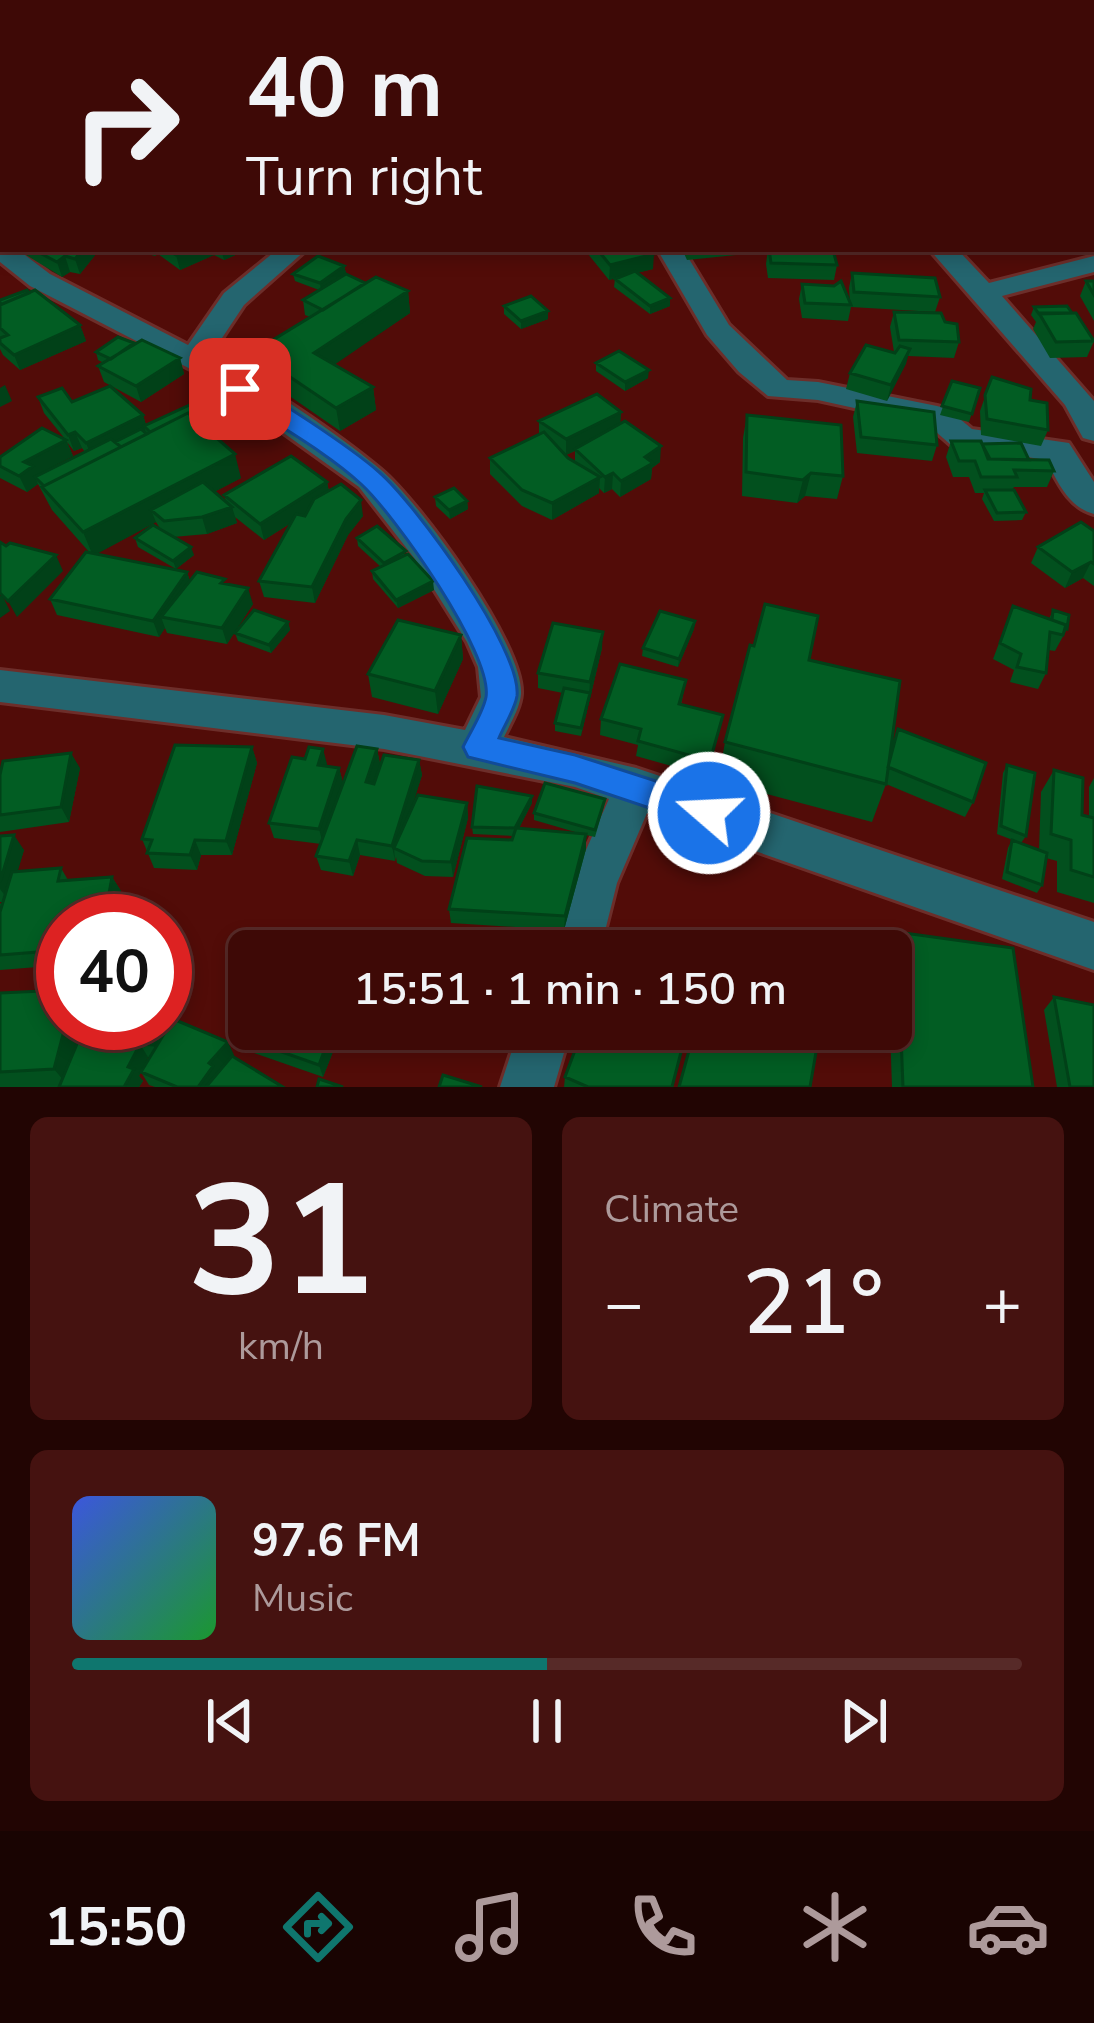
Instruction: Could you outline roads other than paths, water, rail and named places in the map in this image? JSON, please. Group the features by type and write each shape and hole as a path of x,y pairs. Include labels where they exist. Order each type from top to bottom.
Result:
{"street":[{"path":"4,252 40,280 194,358 350,462 400,511 485,637 498,667 501,697 479,747"},
{"path":"194,358 234,298 290,252"},
{"path":"672,252 718,329 750,366 779,389 818,391 937,416 963,438 1057,451 1078,487 1094,502"},
{"path":"945,252 1079,402 1094,431"},
{"path":"982,293 1094,264"},
{"path":"0,686 479,747 636,787 1094,946"},
{"path":"581,930 594,883 636,787"},
{"path":"527,1087 538,1050"}]}
